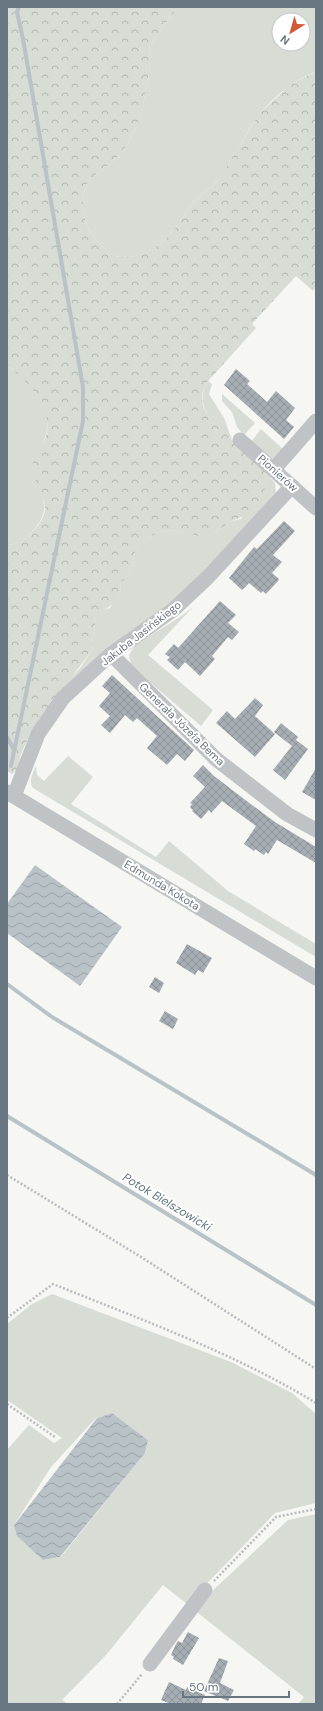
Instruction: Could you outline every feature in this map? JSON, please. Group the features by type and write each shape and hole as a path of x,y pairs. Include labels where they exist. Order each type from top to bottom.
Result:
{"street":[{"path":"274,469 316,421"},
{"name":"Pionierów","path":"240,440 316,508"},
{"name":"Jakuba Jasińskiego","path":"11,794 38,734 63,698 111,654 178,605 208,577 292,486"},
{"name":"Generała Józefa Bema","path":"111,654 216,759 287,814 316,830"},
{"name":"Edmunda Kokota","path":"11,794 316,978"},
{"path":"150,1664 205,1590"}],"path":[{"path":"7,1175 141,1257 316,1369"},
{"path":"7,1318 53,1284 211,1349 281,1382 316,1403"},
{"path":"7,1404 55,1437"},
{"path":"205,1590 276,1517 316,1509"},
{"path":"118,1704 150,1664"}],"green space":[{"path":"7,7 178,7 158,33 152,44 149,53 149,74 140,116 131,138 116,158 91,179 84,192 83,206 85,219 90,231 98,242 106,249 121,257 143,254 168,237 193,203 219,179 259,114 290,85 316,71 316,287 313,291 296,276 252,324 256,328 208,381 203,390 202,399 204,408 214,423 265,472 266,485 260,505 249,514 232,521 214,533 203,536 198,536 183,531 165,530 149,537 135,552 130,572 121,583 120,593 114,603 96,617 91,651 29,736 21,754 17,770 12,774 7,771 7,547 20,542 28,536 34,530 45,512 45,504 36,481 33,464 35,456 46,436 47,425 43,405 31,387 7,365"},
{"path":"178,7 316,7 316,71 285,89 266,107 254,122 219,179 193,203 168,237 143,254 121,257 106,249 98,242 90,231 85,219 83,206 84,192 91,179 116,158 131,138 140,116 144,98 149,74 150,50 158,33"},
{"path":"7,365 35,391 39,397 46,411 47,429 41,448 36,454 36,474 44,506 40,522 22,541 7,547"},
{"path":"208,381 212,384 209,394 224,418 232,440 213,422 204,407 204,390"},
{"path":"222,394 255,423 244,435 237,427 232,412 222,401"},
{"path":"261,429 284,450 274,459 251,442"},
{"path":"265,472 275,483 276,494 172,606 59,696 66,684 81,667 91,651 96,617 100,612 110,608 120,593 121,583 130,572 135,552 142,544 149,537 165,530 214,533 232,521 241,519 264,490 266,485"},
{"path":"193,607 148,655 213,710 201,726 131,666 129,655 135,645 180,617"},
{"path":"68,756 93,777 71,804 156,857 169,841 228,891 316,944 316,957 33,788 31,780 36,766 37,775 44,781"},
{"path":"52,1294 231,1362 292,1393 316,1414 316,1503 275,1513 187,1604 163,1585 106,1655 62,1700 68,1704 7,1704 7,1450 29,1425 54,1443 62,1438 7,1400 7,1324 32,1304","holes":["112,1413 148,1440 145,1453 61,1557 43,1560 14,1525 51,1467 96,1418"]},
{"path":"316,1514 316,1704 298,1704 304,1697 193,1609 288,1520"}],"water":[{"path":"35,865 122,927 80,986 7,933 7,904"},
{"path":"112,1413 148,1440 145,1453 60,1557 43,1560 17,1536 14,1525 97,1418"}],"building":[{"path":"236,369 250,381 247,384 267,402 276,391 295,408 286,420 294,427 284,439 224,385"},
{"path":"284,521 295,531 273,555 282,562 272,573 279,579 278,581 266,594 263,591 261,593 249,583 242,590 229,578 254,547 257,549"},
{"path":"220,601 236,615 228,623 239,632 232,640 228,637 212,656 215,659 200,676 185,662 178,670 167,660 170,657 165,654 174,644 178,648"},
{"path":"112,675 194,750 185,761 177,754 167,765 147,748 157,736 137,718 133,722 125,715 110,733 101,725 110,716 99,706 110,693 102,686"},
{"path":"255,698 263,705 255,716 275,734 255,757 216,723 227,711 235,719"},
{"path":"281,723 298,737 296,740 308,749 285,780 273,770 292,746 274,732"},
{"path":"203,765 214,776 275,822 316,847 316,863 277,840 268,854 266,852 264,855 255,849 254,851 244,844 256,826 222,801 211,813 209,810 201,819 192,811 193,810 190,807 192,804 190,803 205,787 193,776"},
{"path":"316,768 316,800 302,792"},
{"path":"187,944 212,958 203,973 198,970 195,975 176,963"},
{"path":"155,977 164,983 159,993 149,987"},
{"path":"165,1011 178,1019 173,1029 159,1021"},
{"path":"188,1632 199,1638 183,1665 173,1659 174,1657 171,1655 178,1641 182,1643"},
{"path":"219,1658 228,1661 220,1683 234,1690 228,1701 204,1691"},
{"path":"169,1682 186,1690 187,1687 205,1695 201,1704 171,1704 161,1700"}],"waterway":[{"path":"11,766 83,421 83,387 23,39 17,12 19,7"},
{"path":"7,737 14,750"},
{"path":"7,984 52,1017 316,1175"},
{"name":"Potok Bielszowicki","path":"7,1116 316,1305"}]}
